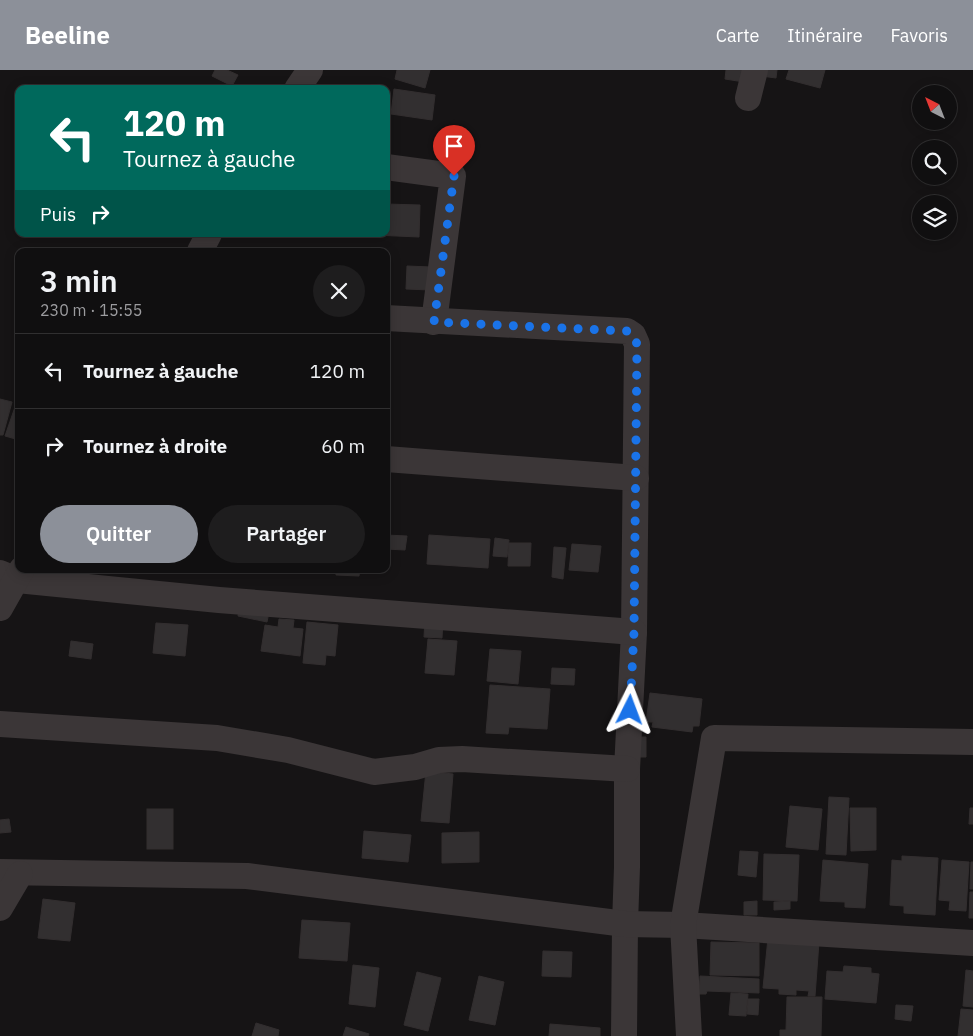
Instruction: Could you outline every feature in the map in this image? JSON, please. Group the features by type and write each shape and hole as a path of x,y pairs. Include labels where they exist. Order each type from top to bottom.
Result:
{"street":[{"path":"300,85 310,70"},
{"path":"748,98 755,70"},
{"path":"390,167 454,176 434,322"},
{"path":"390,318 627,331 633,335 637,344 634,632 627,769 624,1036"},
{"path":"390,459 636,478"},
{"path":"0,608 13,574 219,600 634,632"},
{"path":"0,724 217,738 288,750 374,772 415,767 439,760 462,759 627,769"},
{"path":"689,1036 683,925 714,738 973,742"},
{"path":"0,908 10,873 247,876 625,924 683,925 973,943"}],"building":[{"path":"215,70 227,70 238,75 233,85 212,76"},
{"path":"397,70 430,70 425,88 395,79"},
{"path":"726,70 743,70 744,82 725,79"},
{"path":"761,70 777,70 776,78 761,76"},
{"path":"789,70 825,70 820,88 786,79"},
{"path":"394,89 435,95 432,120 391,114"},
{"path":"390,204 420,205 419,237 390,236"},
{"path":"407,266 431,267 430,290 406,289"},
{"path":"0,399 12,402 3,435 0,435"},
{"path":"15,407 15,439 5,436"},
{"path":"390,535 407,536 405,550 390,549"},
{"path":"429,535 490,539 488,568 427,564"},
{"path":"495,538 509,540 507,557 493,556"},
{"path":"509,543 531,543 530,566 508,566"},
{"path":"572,544 601,546 598,572 569,570"},
{"path":"554,547 566,548 563,579 552,577"},
{"path":"336,573 359,573 359,576 336,575"},
{"path":"240,602 270,607 267,622 238,616"},
{"path":"279,619 294,620 293,628 303,629 300,656 261,651 265,625 278,627"},
{"path":"425,619 443,620 442,638 424,637"},
{"path":"307,622 338,625 335,656 326,655 325,665 303,663"},
{"path":"156,623 188,625 185,656 153,653"},
{"path":"428,639 457,641 454,675 425,673"},
{"path":"71,641 93,644 91,659 69,656"},
{"path":"490,649 521,651 518,684 487,681"},
{"path":"552,668 575,669 574,685 551,684"},
{"path":"490,685 550,689 547,729 509,727 508,734 486,733"},
{"path":"650,693 702,699 699,726 693,726 692,732 652,727 653,722 646,722"},
{"path":"634,737 646,737 646,757 633,757"},
{"path":"426,771 453,774 449,823 421,821"},
{"path":"829,797 849,798 846,855 826,854"},
{"path":"790,806 822,809 818,850 786,847"},
{"path":"850,808 876,808 876,850 851,851"},
{"path":"970,808 973,808 973,824 969,824"},
{"path":"147,809 173,809 173,849 147,849"},
{"path":"9,819 11,832 0,833 0,820"},
{"path":"364,831 411,835 408,862 362,858"},
{"path":"479,832 479,862 442,863 442,833"},
{"path":"740,851 758,852 756,877 738,875"},
{"path":"764,854 799,855 797,901 763,900"},
{"path":"902,856 938,858 935,915 904,913 904,906 890,905 892,860 902,861"},
{"path":"823,860 868,864 865,908 845,907 845,902 820,901"},
{"path":"942,860 969,862 966,911 949,910 950,901 939,900"},
{"path":"971,862 973,862 973,889 970,889"},
{"path":"970,892 973,892 973,918 969,918"},
{"path":"43,899 75,903 70,941 38,938"},
{"path":"757,901 757,915 744,915 744,902"},
{"path":"790,901 790,909 774,910 774,902"},
{"path":"302,920 350,923 347,961 299,958"},
{"path":"768,938 819,942 815,996 808,996 809,991 796,990 796,995 779,994 779,989 763,988"},
{"path":"711,942 759,943 759,976 710,975"},
{"path":"543,951 572,952 571,977 542,976"},
{"path":"353,965 379,968 375,1007 349,1004"},
{"path":"844,966 871,968 871,973 879,974 876,1003 825,999 827,971 843,972"},
{"path":"966,970 973,971 973,1007 963,1006"},
{"path":"417,972 441,978 428,1031 404,1025"},
{"path":"479,976 504,982 495,1025 469,1020"},
{"path":"700,976 759,979 759,993 707,991 706,994 699,994"},
{"path":"731,993 748,994 746,1016 729,1015"},
{"path":"787,997 822,997 821,1036 780,1036 780,1030 786,1030"},
{"path":"748,999 759,999 758,1015 747,1014"},
{"path":"896,1005 913,1006 911,1021 895,1019"},
{"path":"961,1009 973,1010 973,1036 958,1036"},
{"path":"256,1023 279,1030 278,1036 252,1036"},
{"path":"550,1024 600,1028 600,1036 549,1036"},
{"path":"346,1027 369,1034 368,1036 343,1036"}],"route":[{"path":"454,176 434,322 627,331 633,335 637,344 634,632 630,710"}]}
